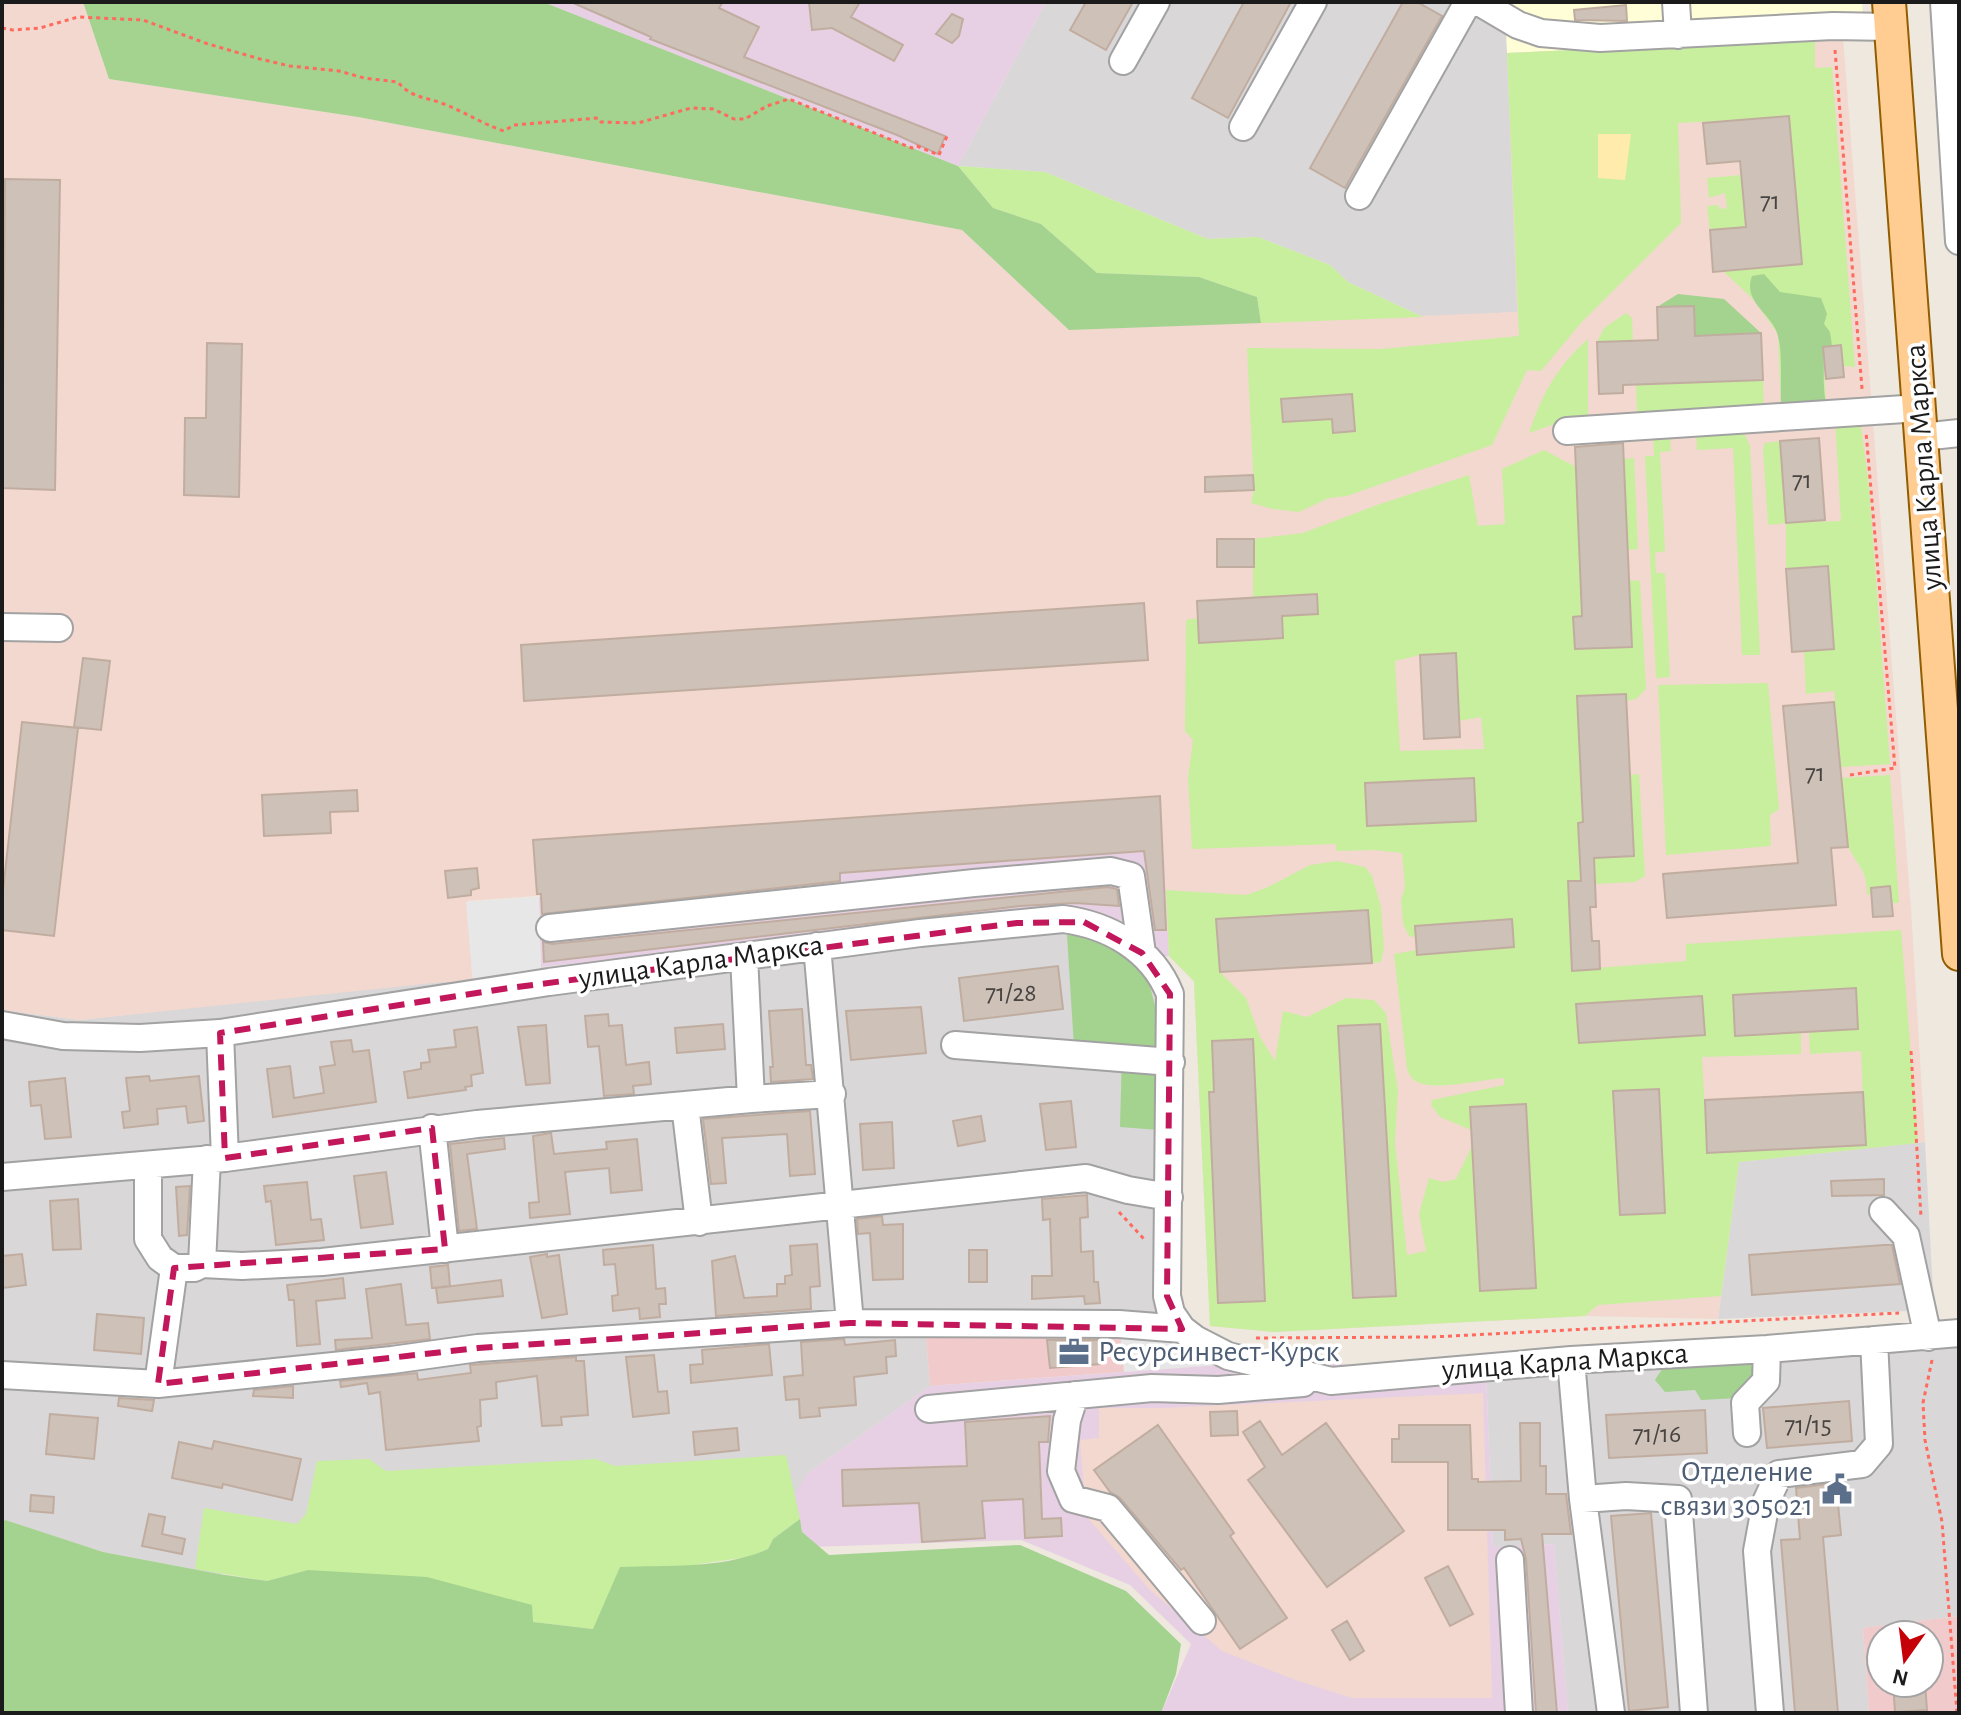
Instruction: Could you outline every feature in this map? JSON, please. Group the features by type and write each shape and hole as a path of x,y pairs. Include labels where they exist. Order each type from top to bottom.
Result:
{"main road":[{"name":"улица Карла Маркса","path":"1890,15 1959,954"}],"street":[{"path":"1123,61 1156,2"},
{"path":"1243,127 1313,2"},
{"path":"1359,196 1468,2"},
{"name":"улица Карла Маркса","path":"1479,2 1518,25 1541,33 1600,38 1833,26 1890,15"},
{"path":"1676,2 1678,35"},
{"path":"1944,2 1959,241"},
{"path":"1567,431 1921,422 1959,433"},
{"path":"2,627 59,628"},
{"path":"550,928 1111,871 1131,876 1142,953"},
{"name":"улица Карла Маркса","path":"2,1025 63,1036 140,1038 220,1033 523,986 817,946 1063,919 1102,927 1123,938 1162,974 1170,994 1167,1296 1171,1313 1182,1329 1228,1356 1331,1381 1571,1360 1767,1349 1959,1333"},
{"path":"817,946 850,1323"},
{"path":"744,956 751,1099"},
{"path":"202,1264 216,1158 220,1033"},
{"path":"955,1045 1171,1062"},
{"path":"2,1177 216,1158 432,1128 832,1094"},
{"path":"685,1105 699,1222"},
{"path":"432,1128 445,1249"},
{"path":"148,1165 148,1239 160,1258 174,1268 194,1268 202,1264 242,1266 322,1262 1086,1178 1169,1197"},
{"path":"1883,1211 1906,1236 1928,1337"},
{"path":"158,1384 174,1268"},
{"name":"улица Карла Маркса","path":"2,1375 158,1384 478,1348 850,1323 1119,1324 1182,1329"},
{"path":"1770,1713 1757,1551 1766,1502 1779,1474 1862,1464 1879,1444 1874,1340"},
{"path":"1747,1433 1745,1403 1766,1381 1767,1349"},
{"path":"1571,1360 1583,1499 1611,1713"},
{"path":"929,1409 1152,1388 1218,1390 1331,1381"},
{"path":"1075,1395 1067,1420 1061,1471 1073,1499 1108,1508 1202,1621"},
{"path":"1583,1499 1626,1496 1678,1499 1694,1713"},
{"path":"1510,1560 1519,1713"}],"path":[{"path":"2,28 40,28 78,17 143,20 260,59 398,82 407,92 445,104 481,124 504,131 514,125 598,118 601,122 638,123 691,108 713,109 734,119 745,119 767,106 789,99 912,148 917,146 939,155 945,135"},
{"path":"1911,1051 1922,1219"},
{"path":"1114,1205 1167,1263"},
{"path":"1247,1338 1432,1337 1921,1311"},
{"path":"1928,1337 1932,1356 1923,1403 1925,1440 1942,1522 1957,1713"}],"highlighted area":[{"path":"1084,922 1142,953 1170,994 1167,1296 1182,1329 850,1323 478,1348 158,1384 174,1268 445,1249 432,1128 225,1158 220,1033 509,988 1017,923"}],"shaded area":[{"path":"2,2 83,2 109,79 358,117 962,230 1069,330 1517,312 1507,53 1843,38 1911,909 1925,1142 1739,1162 1718,1319 1585,1316 1274,1332 1210,1326 1194,982 1169,956 1163,850 467,901 473,986 443,982 80,1020 2,1010"},
{"path":"543,2 1046,2 958,166"},
{"path":"1046,2 1505,2 1518,312 1423,317 1348,282 1330,265 1258,237 1208,239 1045,172 958,166"},
{"path":"1505,2 1862,2 1863,14 1843,38 1507,53"},
{"path":"1164,850 1169,956 1153,957 1085,911 541,967 539,897"},
{"path":"539,897 541,980 473,986 466,902"},
{"path":"1085,911 1165,995 1158,1317 924,1314 930,1386 807,1474 800,1519 219,1574 103,1552 5,1521 2,1524 2,1010 80,1020 570,964"},
{"path":"1925,1142 1934,1310 1718,1319 1739,1162"},
{"path":"924,1314 1159,1332 1219,1365 930,1386"},
{"path":"1119,1324 1159,1332 1219,1365 1124,1372"},
{"path":"1959,1345 1959,1616 1865,1619 1865,1699 1868,1699 1869,1713 1568,1713 1554,1544 1493,1548 1486,1370"},
{"path":"1285,1362 1486,1370 1493,1547 1554,1544 1568,1713 1161,1713 1191,1644 1130,1585 1021,1540 811,1547 802,1532 795,1494 807,1474 930,1386"},
{"path":"1483,1393 1492,1698 1352,1698 1222,1651 1150,1590 1086,1516 1080,1440 1099,1438 1099,1408 1162,1408"},
{"path":"1959,1616 1959,1713 1869,1713 1868,1699 1945,1699 1945,1619 1935,1619"}],"green space":[{"path":"83,2 543,2 958,166 993,208 1041,224 1097,273 1199,277 1257,297 1261,323 1069,330 962,230 358,117 109,79"},
{"path":"1815,39 1815,68 1832,67 1855,367 1843,366 1841,345 1823,347 1826,403 1781,406 1778,334 1753,299 1722,270 1801,263 1789,117 1678,123 1681,223 1581,323 1541,371 1527,370 1492,445 1347,496 1329,498 1299,512 1251,503 1254,490 1247,348 1381,349 1519,336 1507,53"},
{"path":"958,166 1045,172 1208,239 1258,237 1330,265 1348,282 1423,317 1261,323 1257,297 1199,277 1097,273 1041,224 993,208"},
{"path":"1741,175 1746,227 1710,230 1707,206 1727,208 1725,193 1709,198 1707,178"},
{"path":"1764,274 1780,292 1821,298 1827,314 1824,324 1830,332 1832,346 1823,347 1826,403 1781,406 1778,336 1751,294 1752,276"},
{"path":"1678,294 1724,299 1761,333 1695,336 1693,306 1657,307"},
{"path":"1626,313 1632,318 1633,341 1597,342 1604,328"},
{"path":"1588,339 1588,419 1566,420 1529,433 1552,382 1568,359"},
{"path":"1763,380 1764,409 1637,416 1636,385"},
{"path":"1860,419 1869,487 1890,764 1841,767 1834,691 1806,694 1804,651 1834,649 1828,567 1786,569 1786,523 1841,521 1835,421"},
{"path":"1737,428 1744,433 1750,446 1760,655 1742,655 1733,448 1697,450 1696,430"},
{"path":"1670,433 1671,451 1660,452 1665,551 1655,553 1656,573 1665,573 1670,677 1656,678 1645,456 1654,456 1653,434"},
{"path":"1780,441 1786,523 1768,525 1765,443"},
{"path":"1544,450 1576,467 1582,616 1573,617 1575,649 1632,647 1629,580 1640,581 1646,689 1636,699 1627,701 1626,694 1577,697 1583,822 1578,823 1580,858 1634,856 1630,775 1639,774 1645,876 1635,882 1595,884 1594,880 1569,881 1572,970 1686,961 1686,944 1901,930 1918,1143 1739,1162 1721,1296 1598,1305 1585,1316 1274,1332 1210,1326 1194,981 1169,956 1166,890 1246,895 1310,865 1337,861 1365,867 1372,876 1381,907 1384,948 1381,962 1372,963 1368,910 1217,919 1220,972 1246,998 1260,1037 1275,1061 1283,1011 1307,1017 1346,998 1374,1000 1386,1013 1398,1091 1395,1143 1407,1255 1426,1251 1419,1214 1429,1178 1443,1182 1456,1179 1472,1146 1480,1291 1536,1287 1525,1104 1470,1107 1471,1130 1440,1117 1431,1105 1432,1100 1504,1085 1504,1078 1432,1085 1421,1084 1412,1078 1407,1069 1394,954 1417,950 1417,955 1514,947 1512,919 1415,926 1415,937 1409,936 1403,924 1401,900 1405,887 1402,853 1336,851 1336,844 1192,849 1188,778 1193,740 1185,731 1186,620 1198,618 1283,638 1282,616 1318,613 1316,594 1253,598 1253,539 1303,533 1469,475 1478,526 1505,524 1502,469","holes":["1456,653 1459,721 1481,717 1484,749 1400,751 1395,661 1420,655","1474,778 1476,821 1365,783","1856,988 1858,1029 1809,1032 1810,1054 1861,1051 1865,1145 1707,1152 1702,1057 1801,1054 1801,1033 1735,1036 1733,995","1658,1089 1665,1212 1620,1215 1613,1091"]},
{"path":"1634,458 1638,549 1628,550 1624,459"},
{"path":"1768,683 1779,809 1770,815 1771,846 1666,855 1658,685"},
{"path":"1890,775 1899,903 1892,903 1890,886 1871,888 1871,895 1867,894 1864,874 1847,842 1844,814 1842,778"},
{"path":"1078,929 1098,933 1147,974 1158,1018 1159,1130 1120,1127 1122,1053 1074,1047 1067,935"},
{"path":"1758,1361 1759,1377 1738,1398 1701,1400 1695,1390 1665,1392 1655,1380 1664,1366"},
{"path":"786,1455 800,1519 773,1539 768,1549 749,1557 699,1564 594,1629 532,1622 309,1570 267,1581 195,1569 204,1508 297,1524 306,1514 317,1461 369,1459 386,1471 596,1459 615,1466"},
{"path":"800,1519 802,1532 829,1555 1020,1545 1126,1591 1181,1644 1176,1674 1161,1713 2,1713 2,1524 5,1520 103,1552 267,1581 308,1570 427,1577 532,1605 533,1622 593,1629 620,1567 696,1565 733,1560 768,1549 773,1539"}],"sand":[{"path":"1598,134 1631,134 1625,180 1598,178"}],"building":[{"path":"571,2 723,2 719,8 759,27 744,57 945,136 938,154 897,135 650,39"},
{"path":"809,2 860,2 851,17 903,45 894,61 832,28 812,30"},
{"path":"1086,2 1133,2 1106,50 1070,30"},
{"path":"1244,2 1291,2 1228,118 1192,98"},
{"path":"1403,2 1417,2 1442,16 1345,188 1310,168"},
{"path":"1626,5 1627,21 1575,20 1574,10"},
{"path":"952,14 963,19 959,36 952,43 936,34"},
{"path":"1789,116 1802,264 1713,272 1710,230 1746,227 1740,161 1707,164 1703,123"},
{"path":"5,179 60,180 55,490 2,488"},
{"path":"1694,306 1695,336 1761,333 1763,380 1623,385 1623,393 1599,394 1597,342 1658,340 1657,307"},
{"path":"207,343 242,344 239,497 184,495 185,418 206,418"},
{"path":"1841,345 1844,377 1826,379 1823,347"},
{"path":"1352,394 1355,431 1333,433 1332,419 1283,422 1281,399"},
{"path":"1819,438 1825,520 1786,523 1780,441"},
{"path":"1623,443 1632,647 1575,649 1573,617 1582,616 1575,447"},
{"path":"1253,475 1254,490 1205,492 1205,477"},
{"path":"1217,539 1254,539 1254,567 1217,567"},
{"path":"1828,566 1834,649 1792,652 1786,569"},
{"path":"1317,594 1318,614 1282,616 1283,638 1199,643 1197,601"},
{"path":"1144,603 1148,660 524,701 521,645"},
{"path":"1456,653 1460,737 1424,739 1420,655"},
{"path":"83,658 110,661 101,730 74,727"},
{"path":"1626,694 1634,856 1594,858 1596,907 1590,907 1592,941 1599,941 1600,969 1572,971 1568,881 1581,881 1578,823 1583,822 1577,696"},
{"path":"1834,702 1848,847 1831,848 1836,905 1667,918 1663,874 1798,863 1783,706"},
{"path":"22,722 78,728 54,936 2,930 2,899"},
{"path":"1474,778 1476,821 1367,826 1365,783"},
{"path":"357,790 358,811 330,812 331,833 264,836 262,795"},
{"path":"1160,796 1166,930 1155,930 1144,851 840,873 840,881 542,914 541,894 537,894 533,840"},
{"path":"477,868 479,888 471,890 471,895 448,898 445,871"},
{"path":"1890,886 1893,916 1873,917 1871,888"},
{"path":"1108,887 1117,889 1119,906 1075,903 1020,906 544,962 543,942 552,944"},
{"path":"1368,910 1372,963 1220,972 1216,919"},
{"path":"1512,919 1514,947 1417,955 1415,926"},
{"path":"1058,966 1063,1009 964,1021 959,978"},
{"path":"1856,988 1858,1029 1735,1036 1733,995"},
{"path":"1702,996 1705,1035 1579,1043 1576,1004"},
{"path":"921,1007 926,1053 851,1060 846,1011"},
{"path":"802,1009 806,1065 811,1065 813,1079 771,1082 770,1067 773,1067 769,1011"},
{"path":"608,1014 609,1026 622,1025 626,1065 649,1062 651,1084 633,1086 634,1094 604,1096 599,1046 588,1047 585,1016"},
{"path":"723,1024 725,1049 677,1053 675,1028"},
{"path":"1380,1024 1396,1296 1353,1298 1338,1026"},
{"path":"546,1025 550,1083 526,1085 518,1027"},
{"path":"477,1027 483,1073 471,1075 472,1086 465,1087 466,1090 408,1098 404,1072 421,1069 421,1063 430,1062 428,1050 456,1047 454,1030"},
{"path":"1253,1039 1265,1301 1218,1303 1209,1092 1214,1092 1212,1041"},
{"path":"351,1040 353,1052 369,1050 376,1102 273,1117 267,1069 290,1066 294,1098 324,1093 320,1067 335,1065 331,1042"},
{"path":"149,1076 150,1081 199,1076 204,1121 188,1123 186,1106 157,1109 158,1124 124,1128 122,1112 130,1111 126,1078"},
{"path":"65,1078 71,1137 45,1139 41,1105 31,1106 29,1082"},
{"path":"1659,1089 1665,1213 1620,1215 1613,1091"},
{"path":"1863,1092 1866,1145 1707,1153 1705,1100"},
{"path":"1071,1101 1076,1147 1046,1150 1040,1104"},
{"path":"1526,1104 1536,1288 1480,1291 1470,1107"},
{"path":"810,1111 815,1174 790,1176 787,1134 722,1138 726,1183 711,1184 703,1119"},
{"path":"981,1116 985,1141 958,1146 953,1121"},
{"path":"892,1122 894,1168 863,1170 860,1124"},
{"path":"551,1133 554,1154 607,1149 606,1142 637,1139 642,1190 611,1193 609,1168 565,1172 570,1214 530,1218 529,1203 539,1202 533,1136"},
{"path":"504,1138 505,1149 467,1154 477,1229 459,1231 450,1144"},
{"path":"386,1172 393,1224 361,1228 354,1176"},
{"path":"1884,1179 1884,1195 1832,1196 1831,1181"},
{"path":"307,1182 311,1220 321,1219 324,1240 276,1245 271,1201 266,1202 264,1186"},
{"path":"190,1186 187,1235 179,1236 176,1187"},
{"path":"1087,1195 1088,1217 1080,1218 1081,1252 1093,1251 1094,1282 1098,1282 1100,1303 1085,1304 1084,1296 1032,1299 1032,1276 1052,1276 1050,1219 1043,1220 1042,1199"},
{"path":"78,1199 81,1249 53,1250 50,1201"},
{"path":"882,1216 883,1225 903,1224 903,1279 873,1280 870,1233 858,1234 857,1219"},
{"path":"817,1244 820,1286 810,1287 811,1309 716,1316 712,1261 735,1256 744,1298 777,1296 777,1284 785,1284 785,1276 792,1275 790,1246"},
{"path":"653,1245 656,1289 665,1288 666,1304 659,1304 660,1317 640,1319 639,1308 613,1311 612,1296 618,1295 615,1264 604,1265 603,1250"},
{"path":"1892,1245 1900,1284 1752,1295 1749,1255"},
{"path":"969,1250 987,1250 987,1282 969,1282"},
{"path":"22,1254 26,1285 2,1288 2,1256"},
{"path":"547,1254 547,1257 559,1255 567,1314 542,1318 530,1257"},
{"path":"448,1265 450,1286 432,1288 430,1267"},
{"path":"343,1278 345,1298 316,1301 320,1344 297,1346 294,1300 289,1300 287,1285"},
{"path":"501,1280 503,1296 438,1303 436,1288"},
{"path":"401,1284 406,1325 428,1323 430,1339 336,1350 335,1340 372,1338 366,1289"},
{"path":"97,1314 144,1318 141,1354 94,1350"},
{"path":"844,1339 845,1345 895,1340 896,1356 886,1357 887,1373 854,1377 856,1405 819,1408 820,1416 800,1418 799,1399 786,1400 784,1377 803,1375 801,1342"},
{"name":"Ресурсинвест-Курск","path":"1047,1340 1098,1340 1100,1364 1050,1368"},
{"path":"769,1344 772,1375 691,1383 690,1365 703,1364 702,1350"},
{"path":"654,1355 658,1392 667,1391 669,1413 633,1417 626,1357"},
{"path":"576,1357 576,1361 584,1361 588,1415 561,1417 562,1425 542,1426 537,1376 496,1382 497,1398 480,1400 479,1441 386,1450 380,1392 369,1394 367,1383 341,1387 340,1381 417,1373 418,1380 471,1373 470,1365"},
{"path":"293,1386 293,1398 253,1396 254,1390"},
{"path":"119,1398 154,1400 152,1411 118,1406"},
{"path":"1849,1401 1852,1441 1767,1448 1763,1408"},
{"path":"1705,1410 1707,1453 1609,1458 1606,1415"},
{"path":"1237,1411 1238,1435 1211,1436 1210,1412"},
{"path":"50,1414 98,1418 94,1459 46,1454"},
{"path":"1050,1416 1048,1442 1039,1442 1042,1519 1061,1518 1062,1536 1025,1538 1023,1499 982,1501 985,1538 922,1542 919,1503 843,1506 842,1470 967,1466 965,1422"},
{"path":"1260,1421 1282,1455 1326,1423 1404,1531 1327,1587 1248,1480 1265,1467 1243,1432"},
{"path":"1520,1423 1540,1423 1540,1466 1546,1466 1546,1494 1566,1494 1571,1534 1542,1534 1557,1713 1536,1713 1526,1559 1521,1539 1505,1540 1505,1530 1448,1530 1448,1462 1392,1462 1392,1439 1399,1439 1399,1425 1470,1425 1472,1479 1478,1479 1478,1482 1521,1481"},
{"path":"1158,1425 1234,1533 1230,1536 1287,1618 1240,1649 1184,1568 1181,1570 1094,1470"},
{"path":"737,1428 739,1450 695,1455 693,1432"},
{"path":"214,1441 301,1459 292,1500 223,1484 222,1488 172,1478 179,1442 212,1449"},
{"path":"1836,1483 1841,1535 1823,1537 1838,1713 1795,1713 1781,1540 1800,1539 1796,1488"},
{"path":"31,1495 54,1497 53,1513 30,1511"},
{"path":"1651,1513 1668,1707 1629,1711 1611,1516"},
{"path":"149,1514 165,1517 162,1534 185,1539 182,1554 142,1546"},
{"path":"1448,1566 1473,1614 1450,1626 1425,1578"},
{"path":"1347,1621 1364,1651 1350,1660 1332,1630"},
{"path":"1894,1699 1926,1699 1927,1710 1895,1712"}],"place":[{"name":"Ресурсинвест-Курск","path":"1074,1352"},
{"name":"Отделение связи 305021","path":"1837,1489"}]}
